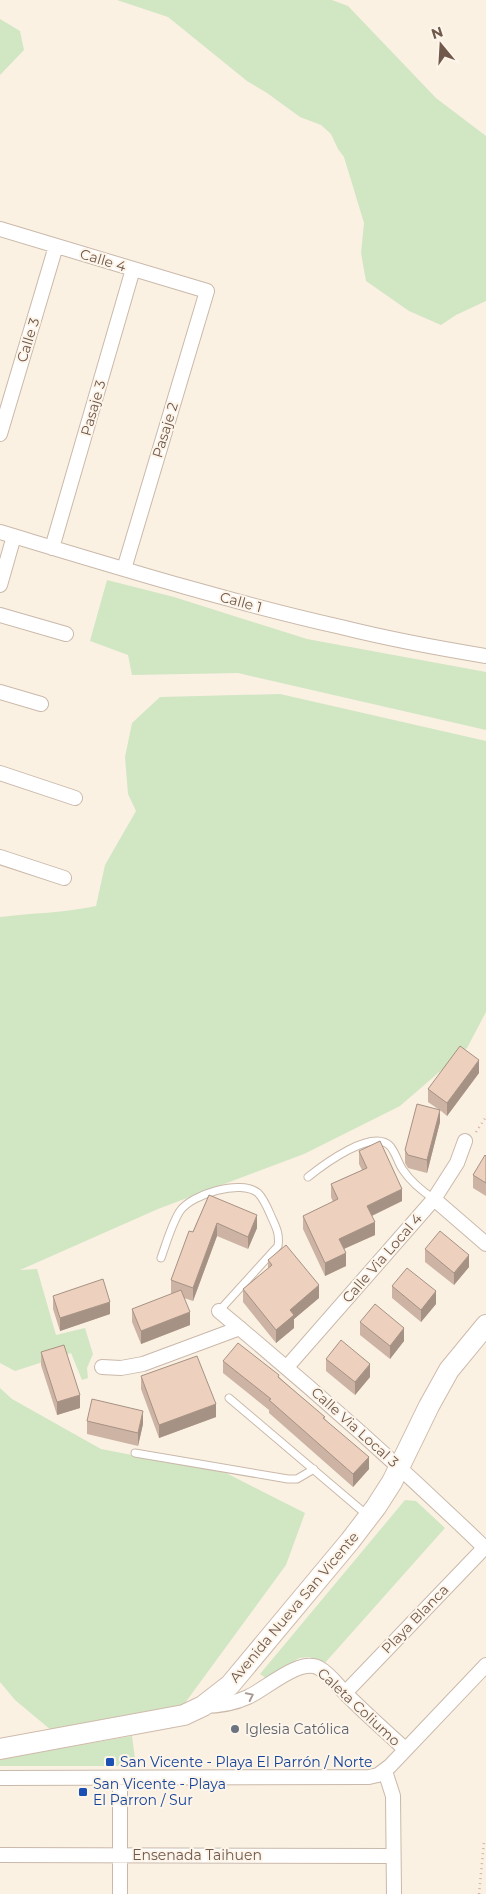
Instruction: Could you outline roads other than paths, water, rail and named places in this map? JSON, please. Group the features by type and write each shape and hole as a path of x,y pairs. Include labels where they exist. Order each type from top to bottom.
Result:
{"street":[{"name":"Calle 4","path":"0,229 207,291"},
{"name":"Calle 3","path":"0,434 56,246"},
{"name":"Pasaje 3","path":"52,548 133,269"},
{"name":"Pasaje 2","path":"124,569 207,291"},
{"name":"Calle 1","path":"0,532 212,594 340,627 486,656"},
{"path":"0,585 14,536"},
{"path":"0,616 66,634"},
{"path":"0,692 41,704"},
{"path":"0,773 75,798"},
{"path":"0,857 64,878"},
{"name":"Calle Via Local 4","path":"287,1367 434,1200 457,1163 465,1141"},
{"path":"434,1200 486,1244"},
{"name":"Calle Via Local 3","path":"219,1310 400,1467 485,1547"},
{"name":"Avenida Nueva San Vicente","path":"0,1749 174,1718 203,1706 230,1685 242,1673 369,1517 386,1493 400,1467 438,1388 460,1355 486,1325"},
{"path":"102,1367 121,1368 143,1364 240,1328"},
{"name":"Playa Blanca","path":"345,1692 485,1547"},
{"name":"Caleta Coliumo","path":"203,1706 217,1706 240,1701 296,1669 307,1665 317,1666 405,1749"},
{"path":"0,1778 362,1778 378,1775 385,1771 486,1666"},
{"path":"385,1771 393,1796 394,1894"},
{"path":"120,1778 120,1894"},
{"name":"Ensenada Taihuen","path":"0,1855 394,1856"}],"lane":[{"path":"308,1177 322,1165 350,1149 363,1144 381,1142 390,1146 402,1169 415,1185 434,1200"},
{"path":"161,1258 180,1210 197,1198 218,1189 245,1187 257,1192 265,1202 279,1235 278,1246 219,1310"},
{"path":"229,1398 314,1468 369,1517"},
{"path":"134,1453 288,1479 297,1479 314,1468"}],"place":[{"name":"Iglesia Católica","path":"235,1729"},
{"name":"San Vicente - Playa El Parrón / Norte","path":"110,1762"},
{"name":"San Vicente - Playa El Parron / Sur","path":"83,1792"}]}
